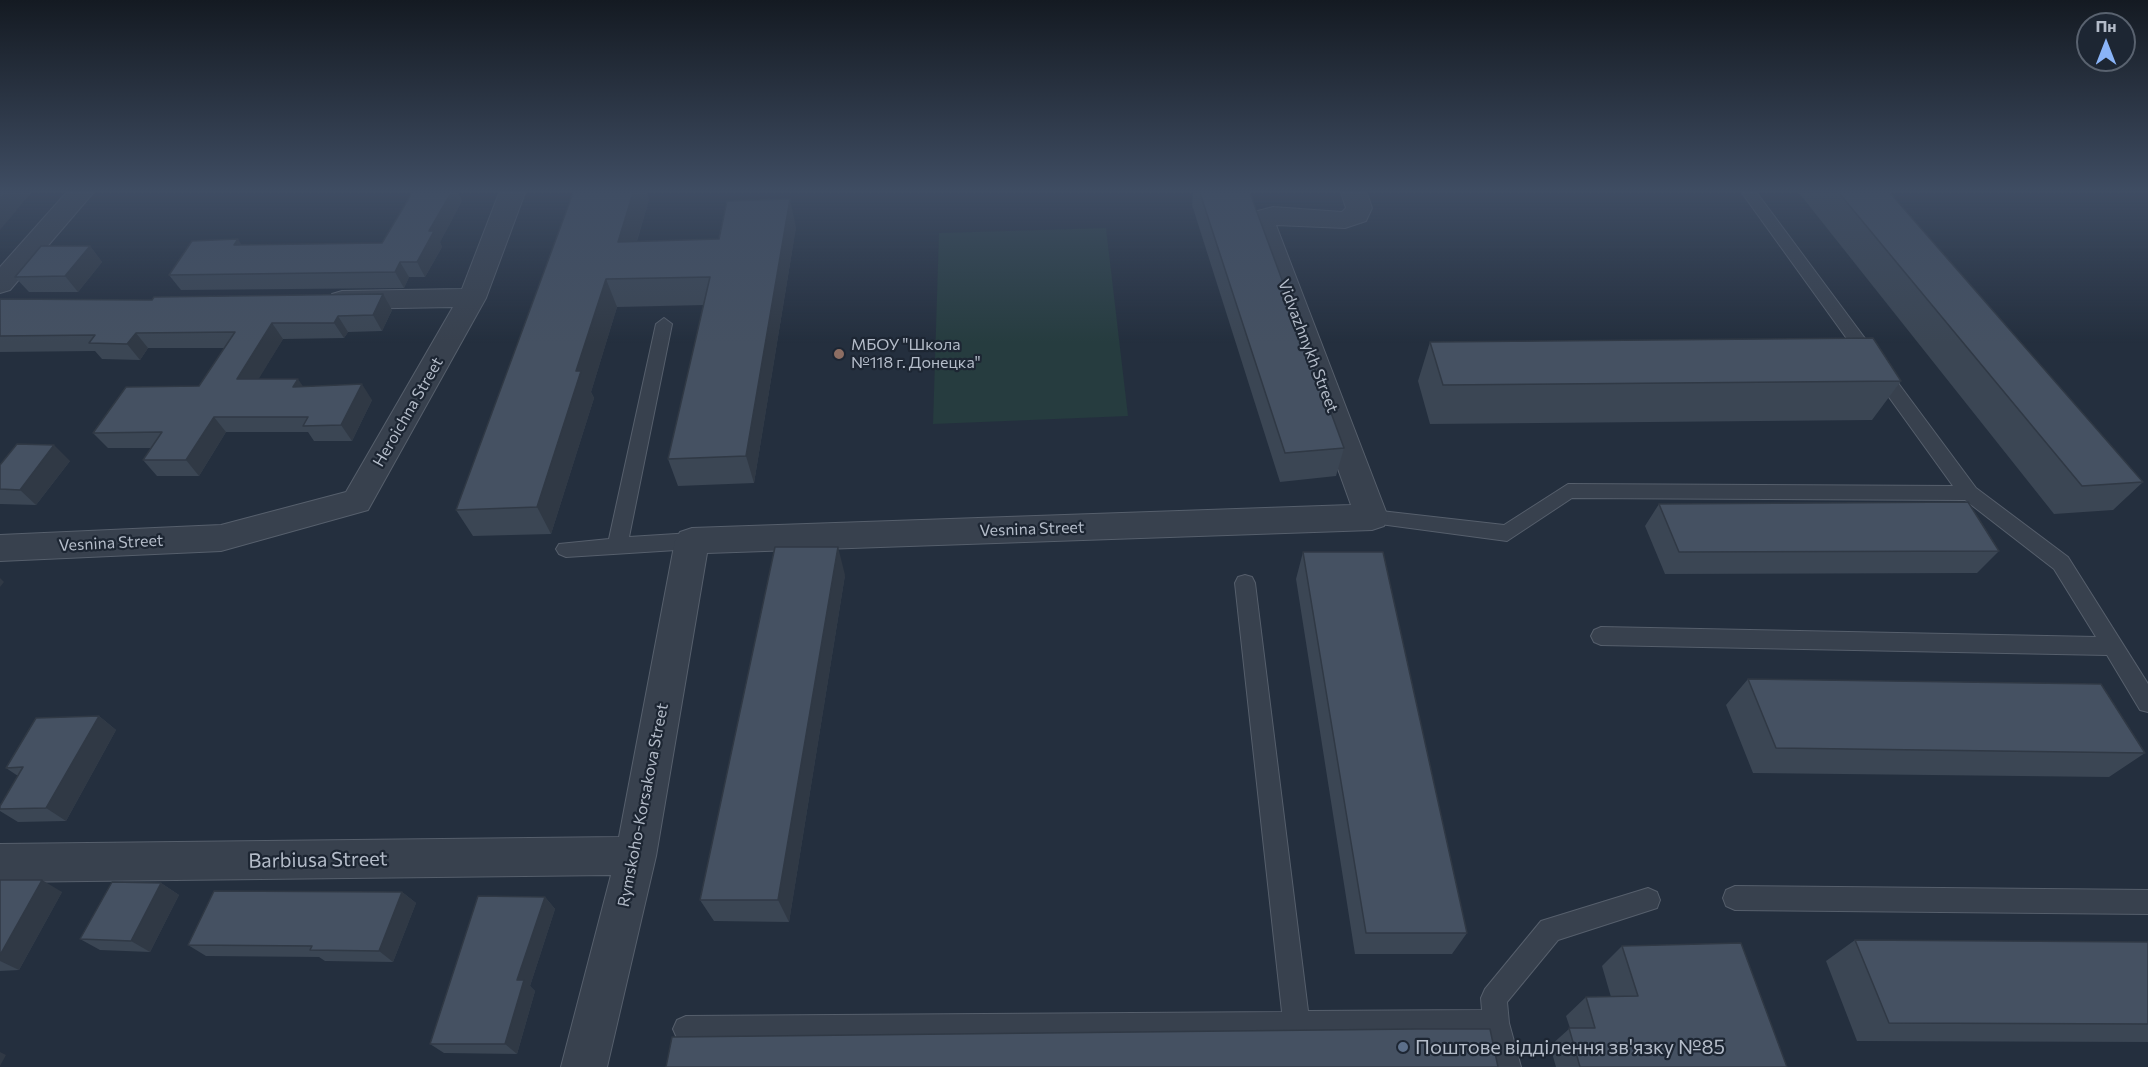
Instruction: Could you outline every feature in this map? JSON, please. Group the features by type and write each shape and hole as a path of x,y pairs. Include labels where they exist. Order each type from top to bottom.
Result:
{"street":[{"path":"4,297 44,243"},
{"name":"Heroichna Street","path":"221,538 357,501 472,298 493,243"},
{"name":"Vidvazhnykh Street","path":"1270,243 1372,517"},
{"path":"319,300 472,298"},
{"name":"Vesnina Street","path":"692,541 1372,517"},
{"name":"Vesnina Street","path":"0,548 221,538"},
{"name":"Rymskoho-Korsakova Street","path":"584,1067 636,856 692,541"},
{"name":"Barbiusa Street","path":"0,863 636,856"}],"lane":[{"path":"1786,243 1969,493 2061,563 2148,703"},
{"path":"617,546 664,324"},
{"path":"1372,517 1507,533 1568,491 1969,493"},
{"path":"566,549 692,541"},
{"path":"1245,583 1297,1024"},
{"path":"1601,636 2112,646"},
{"path":"1735,898 2148,902"},
{"path":"1508,1067 1496,1023 1494,998 1550,930 1648,900"},
{"path":"686,1029 1496,1023"}],"green space":[{"path":"939,243 1108,243 1128,416 933,424"}],"building":[{"path":"191,243 235,243 234,245 428,243 417,262 400,262 395,272 169,275"},
{"path":"555,243 783,243 746,456 668,459 710,277 606,279 576,371 581,371 537,507 456,510"},
{"path":"1216,243 1268,243 1344,448 1285,453"},
{"path":"1880,243 1934,243 2143,482 2082,486"},
{"path":"41,246 90,246 65,276 15,277"},
{"path":"383,294 373,315 338,316 334,323 272,323 237,379 298,379 293,387 362,384 341,425 303,426 308,417 214,417 186,460 143,460 162,432 93,433 126,387 199,386 235,332 136,333 127,344 89,343 95,335 0,336 0,299 152,300 154,297"},
{"path":"1873,338 1901,381 1443,385 1430,342"},
{"path":"17,444 54,445 20,490 0,489 0,465"},
{"path":"1968,502 1999,551 1679,552 1659,504"},
{"path":"775,547 838,547 778,900 700,900"},
{"path":"1303,552 1383,552 1467,933 1366,933"},
{"path":"1748,679 2101,684 2145,753 1776,748"},
{"path":"99,716 46,808 0,809 23,767 6,768 36,718"},
{"path":"0,880 42,880 0,955"},
{"path":"112,882 161,883 131,941 80,939"},
{"path":"214,891 402,892 379,951 310,950 312,946 188,945"},
{"path":"478,896 545,897 517,980 524,980 505,1044 430,1044"},
{"path":"1855,940 2148,942 2148,1024 1889,1023"},
{"path":"1741,943 1787,1067 1580,1067 1569,1028 1595,1028 1586,997 1638,996 1622,946"},
{"path":"1490,1029 1498,1067 666,1067 672,1037"}],"place":[{"name":"МБОУ \"Школа №118 г. Донецка\"","path":"839,354"},
{"name":"Поштове відділення зв'язку №85","path":"1403,1047"}]}
